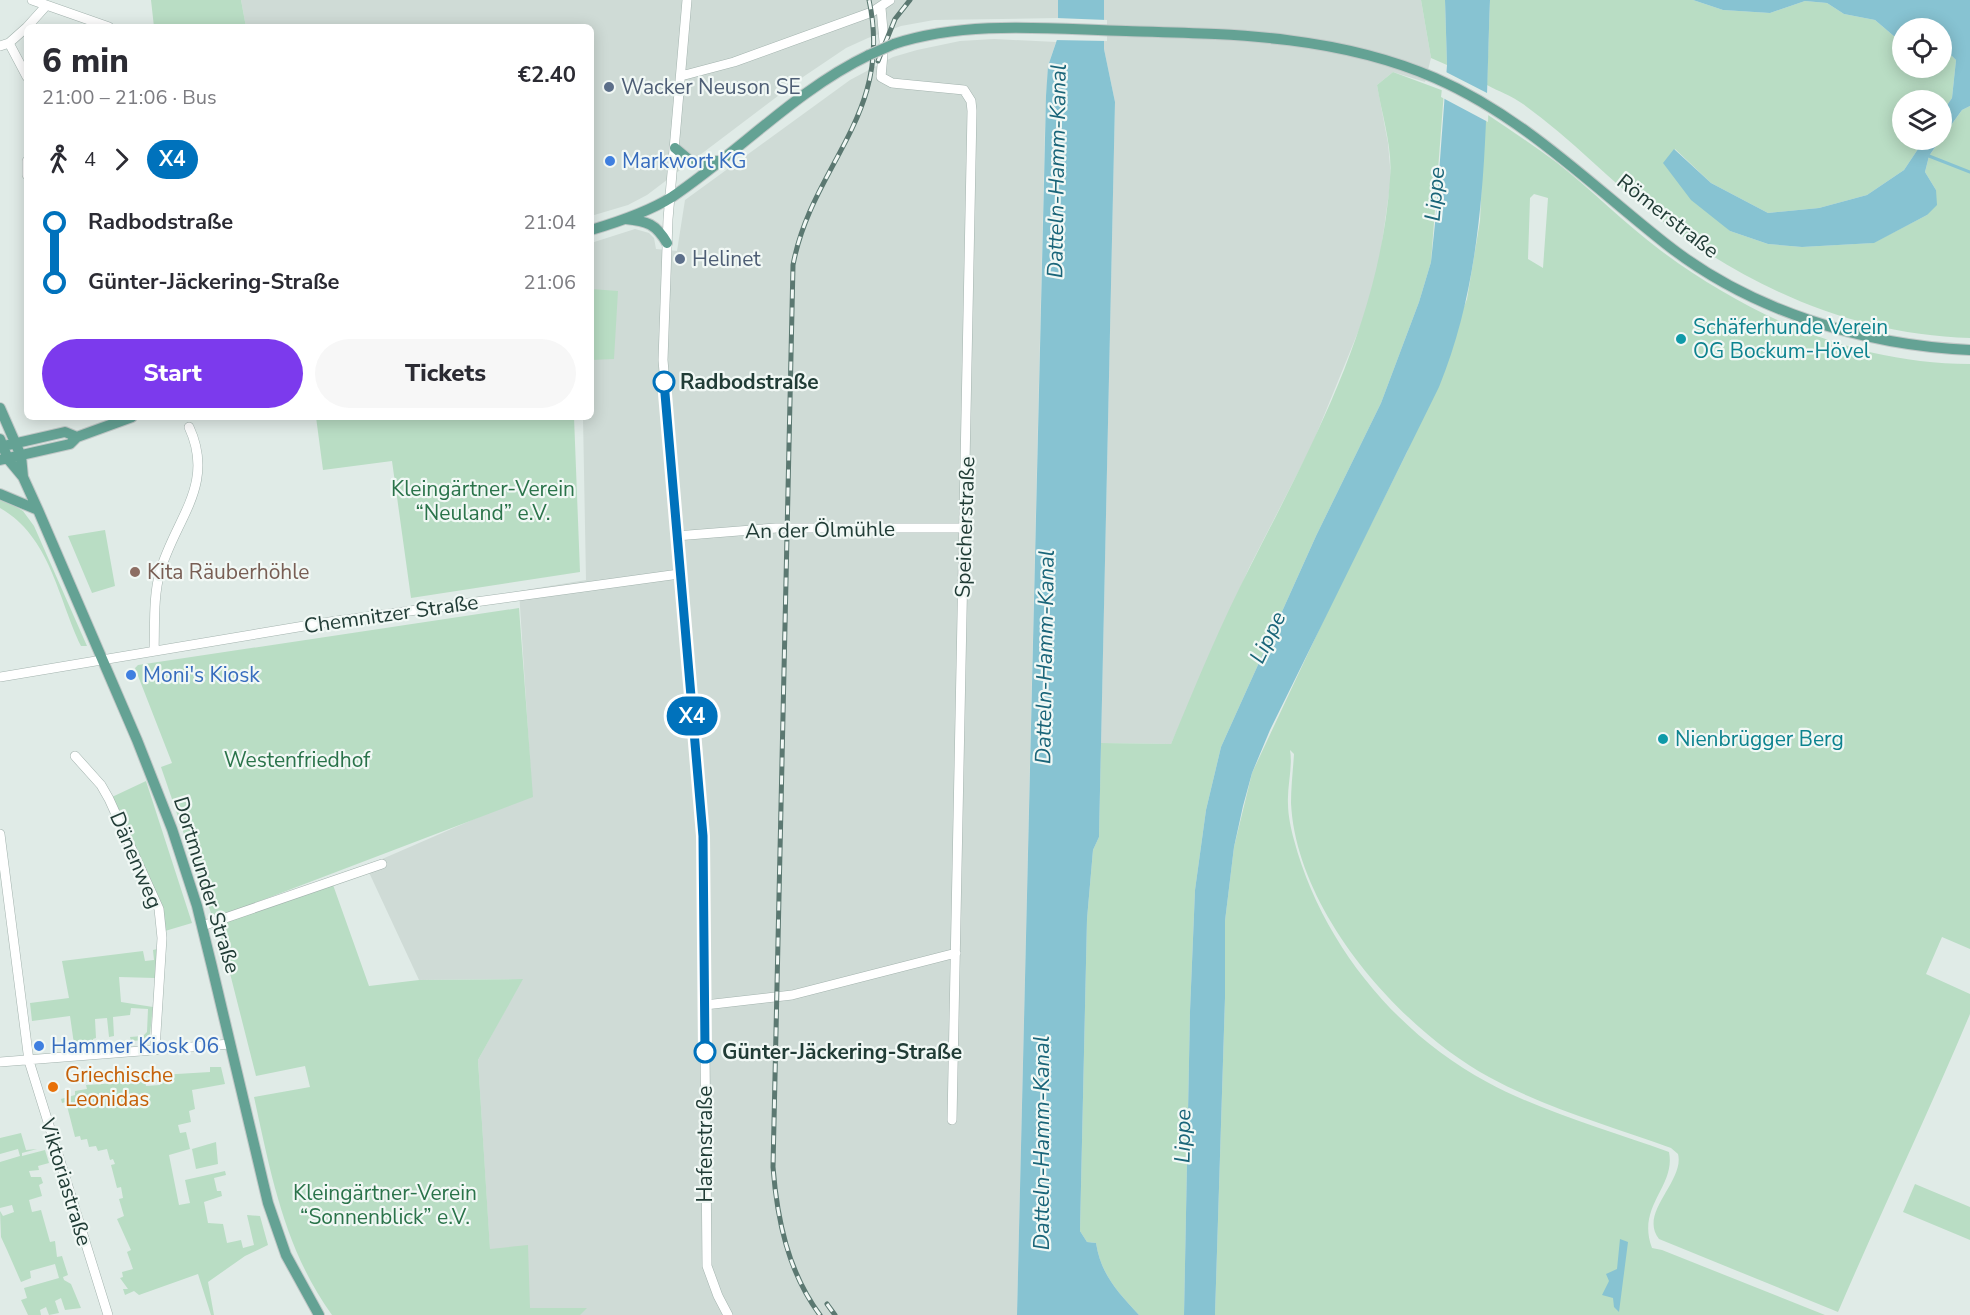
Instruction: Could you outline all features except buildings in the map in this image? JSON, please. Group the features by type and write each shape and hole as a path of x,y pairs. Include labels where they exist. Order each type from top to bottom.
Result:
{"main road":[{"name":"Römerstraße","path":"720,160 850,64 894,44 967,29 1247,35 1328,44 1434,78 1488,106 1570,163 1668,245 1753,298 1831,327 1891,341 1970,350"},
{"path":"675,148 693,163 720,160"},
{"path":"594,229 670,198 720,160"},
{"path":"622,219 649,222 660,232 667,243"},
{"name":"Dortmunder Straße","path":"0,408 21,456 23,477 103,660 164,808 202,926 268,1203 286,1255 319,1315"},
{"path":"4,460 70,444 77,437 124,420"},
{"path":"1,444 16,444 65,432 77,437"},
{"name":"Dortmunder Straße","path":"1,444 4,460 23,477"},
{"path":"0,494 38,510"}],"street":[{"path":"32,0 45,7 99,24"},
{"name":"Hafenstraße","path":"687,0 670,198 663,360 679,574 703,836 707,1266 728,1315"},
{"path":"681,76 734,62 881,8 890,0"},
{"path":"30,24 45,7"},
{"name":"Speicherstraße","path":"881,8 884,42 881,77 892,83 958,88 964,90 971,101 972,231 952,1120"},
{"path":"24,29 4,44 24,73"},
{"path":"154,651 159,574 193,496 198,478 200,461 196,441 189,427"},
{"name":"An der Ölmühle","path":"676,536 776,528 964,528"},
{"name":"Chemnitzer Straße","path":"103,660 322,623 679,574"},
{"path":"0,676 103,660"},
{"name":"Dänenweg","path":"75,756 101,785 109,799 155,895 159,909 162,938 155,1049"},
{"name":"Viktoriastraße","path":"0,834 29,1061 108,1315"},
{"path":"202,926 382,864"},
{"path":"705,1005 782,997 956,954"},
{"path":"0,1062 230,1044"}],"shaded area":[{"path":"241,0 1058,0 1058,18 934,20 901,26 846,48 803,77 647,195 628,205 594,215 594,24 245,24"},
{"path":"1104,0 1421,0 1431,58 1425,82 1393,72 1377,85 1388,143 1391,178 1378,272 1367,310 1312,445 1249,568 1171,744 1101,743 1115,102 1104,49"},
{"path":"994,39 1056,42 1048,66 1045,126 1017,1315 494,1315 478,1060 522,979 419,980 366,866 532,794 519,591 586,580 583,420 594,420 594,242 635,229 649,233 654,238 656,249 677,251 685,200 850,80 893,57 960,41"}],"green space":[{"path":"151,0 241,0 245,24 154,24"},
{"path":"1421,0 1445,0 1447,65 1431,58"},
{"path":"1490,0 1693,0 1723,10 1770,13 1805,1 1827,3 1844,14 1875,20 1892,34 1892,78 1952,78 1952,56 1956,60 1952,98 1952,90 1892,90 1892,150 1917,150 1904,170 1867,195 1819,208 1768,213 1711,183 1675,149 1664,163 1730,231 1768,244 1802,247 1873,243 1927,215 1936,190 1925,172 1929,156 1933,150 1952,150 1952,124 1962,110 1970,106 1970,338 1927,335 1885,328 1844,317 1766,286 1729,266 1658,218 1541,117 1519,101 1487,85"},
{"path":"1393,72 1444,91 1431,262 1419,302 1381,403 1316,536 1221,747 1206,810 1195,890 1190,1011 1184,1315 1139,1315 1117,1291 1106,1274 1096,1243 1087,1242 1080,1231 1087,919 1093,850 1099,837 1101,743 1171,744 1229,609 1320,426 1358,331 1373,282 1384,232 1391,167 1389,144 1377,85"},
{"path":"1485,113 1556,162 1660,250 1731,296 1768,316 1846,346 1887,356 1928,362 1970,364 1970,949 1942,937 1926,974 1970,994 1970,1014 1838,1312 1659,1239 1654,1229 1654,1219 1675,1175 1678,1154 1671,1148 1556,1107 1489,1077 1455,1056 1421,1029 1388,997 1358,962 1332,924 1311,884 1297,843 1291,803 1294,754 1290,750 1289,813 1294,840 1306,877 1322,913 1342,948 1392,1010 1421,1037 1453,1061 1487,1082 1553,1111 1669,1152 1670,1164 1667,1176 1649,1220 1648,1233 1652,1248 1825,1315 1215,1315 1225,998 1225,921 1234,847 1252,773 1333,600 1407,452 1467,299 1480,221","holes":["1534,194 1548,198 1543,268 1528,259 1530,198"]},
{"path":"594,289 618,291 614,359 594,360"},
{"name":"Kleingärtner-Verein “Neuland” e.V.","path":"316,420 574,420 580,572 411,598 392,461 323,470"},
{"path":"0,497 23,511 34,526 87,646 81,646 42,551 17,520 0,508"},
{"path":"105,530 115,586 92,593 68,536"},
{"name":"Westenfriedhof","path":"519,608 533,797 213,919 161,767 172,763 135,668 138,665"},
{"path":"146,781 192,923 165,931 160,900 112,797"},
{"name":"Kleingärtner-Verein “Sonnenblick” e.V.","path":"332,882 369,986 419,980 523,979 478,1060 490,1249 528,1245 530,1308 587,1308 580,1315 332,1315 316,1290 302,1264 282,1211 254,1097 310,1087 305,1066 256,1076 218,926"},
{"path":"157,949 155,978 119,977 121,1002 153,1007 150,1034 146,1040 131,1041 130,1037 143,1036 147,1032 148,1009 131,1008 130,1015 113,1017 114,1036 109,1037 107,1018 95,1019 96,1038 93,1039 93,1043 74,1044 70,1016 32,1021 30,1003 69,998 62,961 143,951 145,961 154,960 153,950"},
{"path":"210,1067 221,1067 225,1084 192,1090 195,1109 189,1111 191,1122 178,1125 180,1133 186,1132 190,1149 169,1155 179,1205 190,1203 185,1180 225,1171 226,1175 214,1178 217,1191 221,1191 222,1196 204,1202 208,1223 223,1224 227,1243 241,1240 243,1248 254,1245 247,1215 260,1216 268,1245 245,1256 208,1282 214,1315 211,1315 198,1274 139,1295 134,1291 125,1295 123,1289 128,1289 120,1278 123,1277 122,1272 133,1269 127,1252 131,1250 117,1219 124,1216 119,1199 123,1198 121,1187 117,1188 111,1165 115,1164 113,1159 110,1160 107,1149 98,1151 96,1146 89,1147 87,1139 81,1140 80,1136 75,1137 66,1102 62,1103 61,1099 75,1095 75,1091 87,1089 86,1085 119,1083 119,1076 145,1076 146,1086 160,1085 160,1075 210,1072"},
{"path":"21,1133 26,1150 37,1149 22,1153 22,1156 45,1150 49,1163 38,1166 39,1170 29,1171 31,1177 41,1177 43,1183 39,1185 42,1196 29,1200 32,1212 41,1210 50,1242 55,1241 57,1257 62,1256 68,1275 63,1277 64,1280 71,1284 81,1308 65,1310 61,1298 55,1301 59,1313 49,1315 46,1307 40,1310 41,1315 28,1315 21,1300 27,1298 24,1288 59,1278 55,1264 30,1271 31,1278 21,1282 1,1237 0,1211 3,1216 14,1212 12,1205 0,1208 0,1162 20,1156 18,1149 0,1154 0,1138"},
{"path":"216,1142 218,1164 196,1169 192,1149"},
{"path":"1915,1184 1970,1207 1970,1240 1903,1212"}],"water":[{"name":"Datteln-Hamm-Kanal","path":"1058,0 1104,0 1104,49 1115,102 1099,837 1093,850 1087,919 1080,1231 1087,1242 1096,1243 1106,1274 1117,1291 1139,1315 1017,1315 1046,96 1048,66 1062,25 1058,18"},
{"path":"1445,0 1490,0 1485,147 1476,245 1467,293 1455,341 1439,387 1270,730 1252,773 1234,847 1225,921 1225,998 1215,1315 1184,1315 1190,1011 1195,890 1206,810 1221,747 1316,536 1381,403 1419,302 1431,262 1447,65"},
{"path":"1693,0 1970,0 1970,106 1962,110 1952,124 1956,60 1952,56 1952,18 1892,18 1892,34 1875,20 1844,14 1827,3 1805,1 1770,13 1723,10"},
{"path":"1674,149 1711,183 1768,213 1819,208 1867,195 1904,170 1917,150 1933,150 1925,172 1936,190 1937,205 1927,215 1874,243 1802,247 1768,244 1730,231 1691,200 1663,163"},
{"path":"1620,1239 1628,1242 1619,1312 1614,1307 1613,1298 1602,1295 1609,1281 1606,1274 1617,1269"}],"pier":[{"path":"1056,18 1107,20 1107,41 1054,40 1059,25"},
{"path":"1444,71 1489,94 1488,122 1441,97"}],"waterway":[{"path":"1929,156 1970,172"}],"railway":[{"path":"820,1315 792,1263 781,1225 773,1167 793,265 803,229 816,197 848,138 861,108 870,76 874,40 869,0"},
{"path":"878,61 895,19 910,0"},
{"path":"827,1304 835,1315"}],"bus line":[{"name":"X4","path":"664,382 703,836 705,1052"}],"place":[{"name":"Wacker Neuson SE","path":"609,87"},
{"name":"Markwort KG","path":"610,161"},
{"name":"Helinet","path":"680,259"},
{"name":"Schäferhunde Verein OG Bockum-Hövel","path":"1681,339"},
{"name":"Radbodstraße","path":"664,382"},
{"name":"Kita Räuberhöhle","path":"135,572"},
{"name":"Moni's Kiosk","path":"131,675"},
{"name":"Nienbrügger Berg","path":"1663,739"},
{"name":"Hammer Kiosk 06","path":"39,1046"},
{"name":"Günter-Jäckering-Straße","path":"705,1052"},
{"name":"Griechische Leonidas","path":"53,1087"}],"water label":[{"name":"Lippe","path":"1434,194"},
{"name":"Lippe","path":"1267,637"},
{"name":"Lippe","path":"1182,1136"}]}
